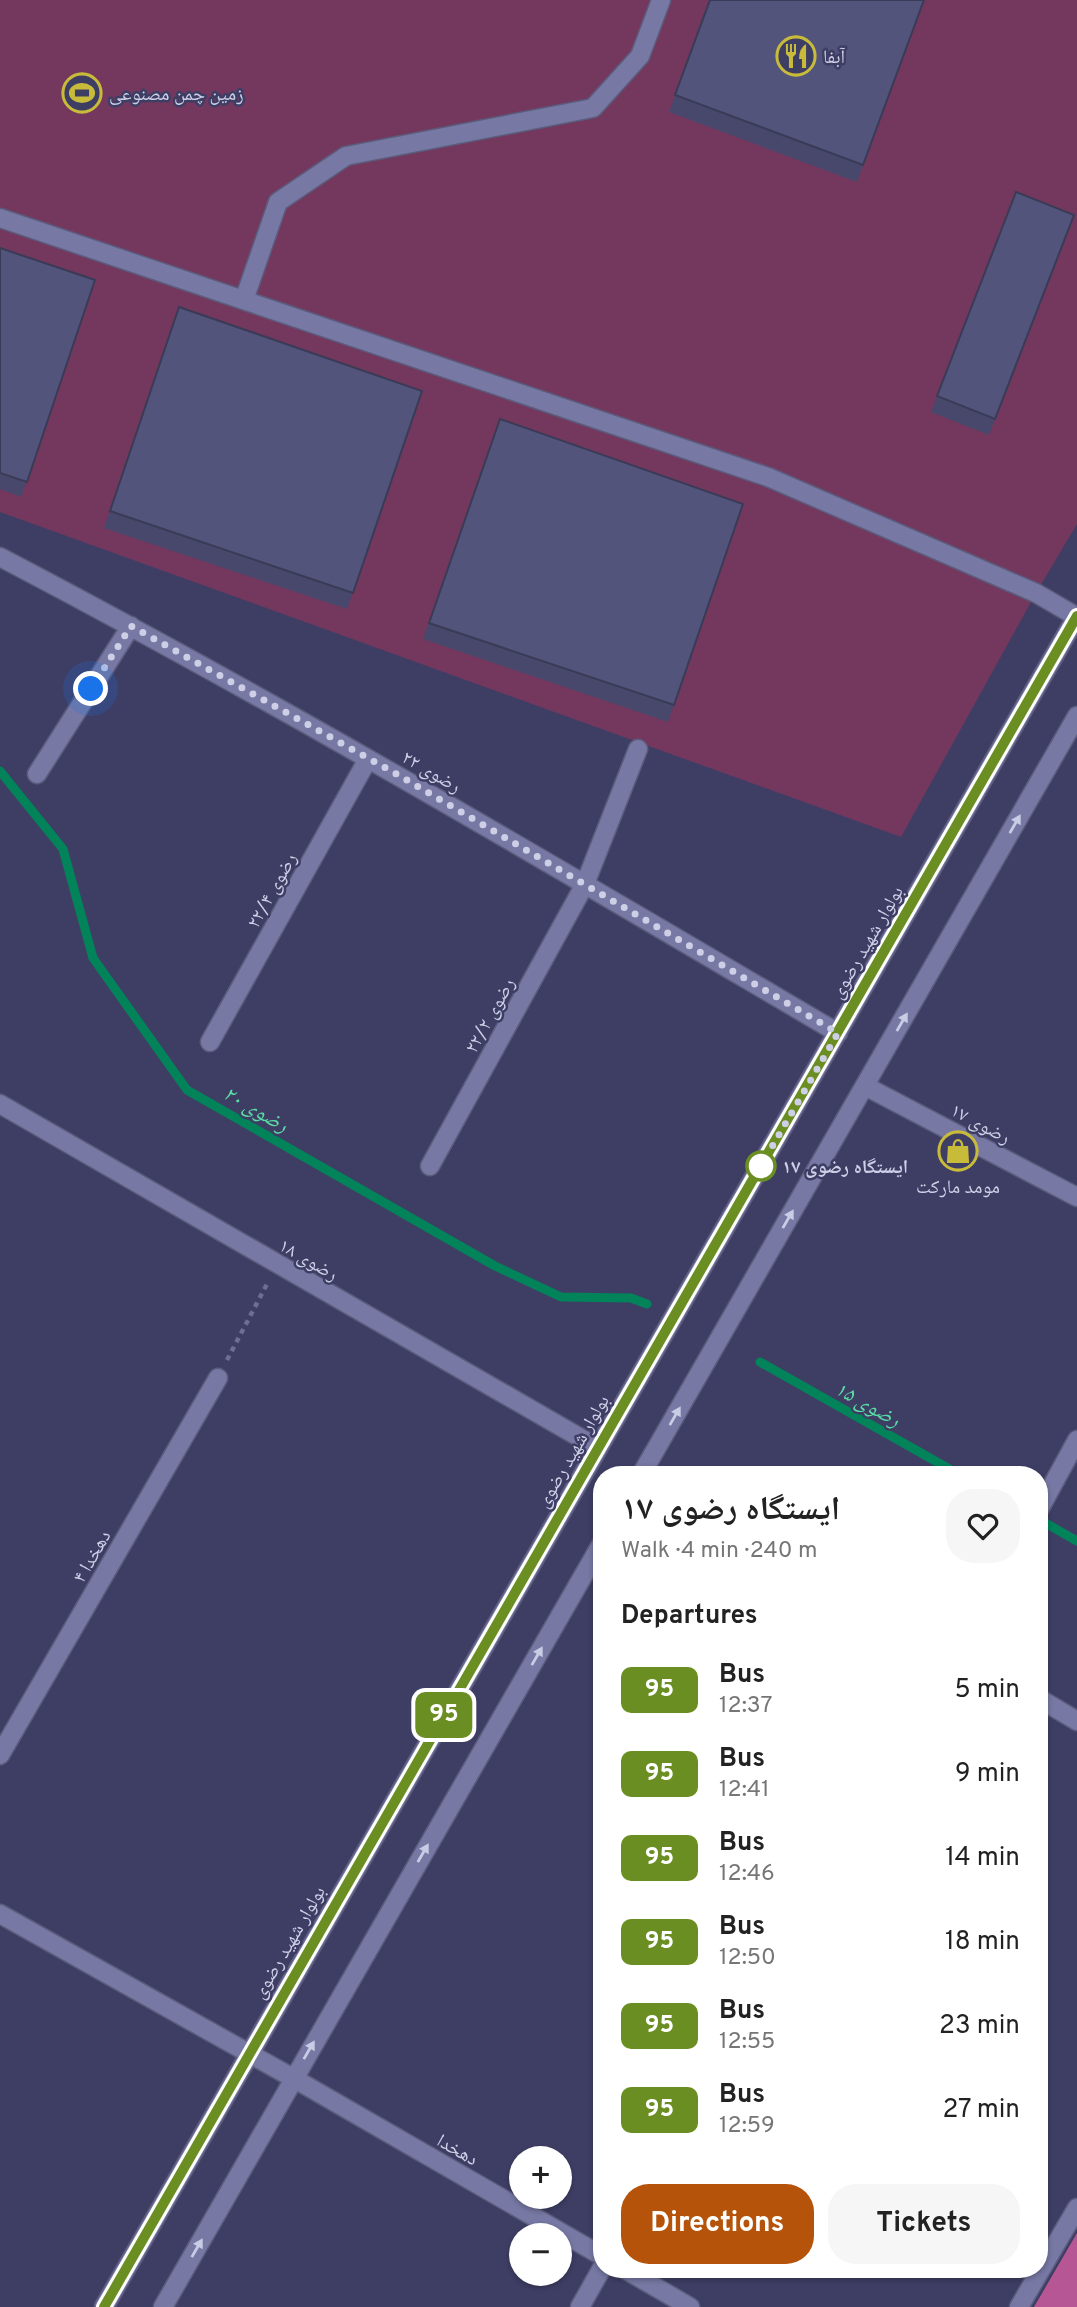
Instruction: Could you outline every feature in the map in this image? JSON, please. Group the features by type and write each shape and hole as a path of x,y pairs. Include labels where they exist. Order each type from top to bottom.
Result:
{"street":[{"path":"244,300 278,202 346,156 593,108 640,56 661,0"},
{"path":"0,218 768,477 1036,593 1077,616"},
{"name":"رضوی ۲۲","path":"0,557 131,626 369,759 838,1033"},
{"name":"بولوار شهید رضوی","path":"104,2307 1077,616"},
{"path":"37,774 131,626"},
{"path":"650,1466 1077,716"},
{"name":"رضوی ۲۲/۲","path":"429,1166 585,884 638,749"},
{"name":"رضوی ۲۲/۴","path":"210,1042 369,759"},
{"name":"رضوی ۱۷","path":"865,1086 1077,1198"},
{"name":"رضوی ۱۸","path":"0,1104 598,1448"},
{"name":"دهخدا ۴","path":"0,1755 218,1378"},
{"path":"1048,1493 1077,1440"},
{"path":"163,2307 593,1559"},
{"path":"1048,1704 1077,1721"},
{"path":"0,1913 248,2054"},
{"name":"دهخدا","path":"248,2054 593,2251"},
{"path":"1048,2258 1077,2208"},
{"path":"579,2307 596,2278"},
{"path":"640,2278 690,2307"},
{"path":"1019,2307 1036,2278"}],"path":[{"path":"218,1378 277,1265"}],"shaded area":[{"path":"0,0 1077,0 1077,524 901,837 0,512"},
{"path":"1077,2233 1077,2307 1034,2307"}],"building":[{"name":"آبفا","path":"710,0 924,0 863,165 675,95"},
{"path":"1016,192 1074,215 995,419 937,396"},
{"path":"0,248 95,280 27,482 0,473"},
{"path":"179,307 422,391 353,593 110,511"},
{"path":"500,419 743,504 674,705 429,623"}],"waterway":[{"name":"رضوی ۲۰","path":"0,771 63,849 93,958 187,1090 495,1266 561,1297 631,1298 647,1304"},
{"name":"رضوی ۱۵","path":"760,1362 944,1466"},
{"name":"رضوی ۱۵","path":"1048,1525 1077,1541"}],"bus line":[{"name":"95","path":"104,2307 1077,616"}],"place":[{"name":"آبفا","path":"796,56"},
{"name":"زمین چمن مصنوعی","path":"82,93"},
{"name":"مومد مارکت","path":"958,1151"},
{"name":"ایستگاه رضوی ۱۷","path":"761,1166"}],"route":[{"path":"91,689 131,626 393,772 838,1033 758,1171 761,1166"}]}
